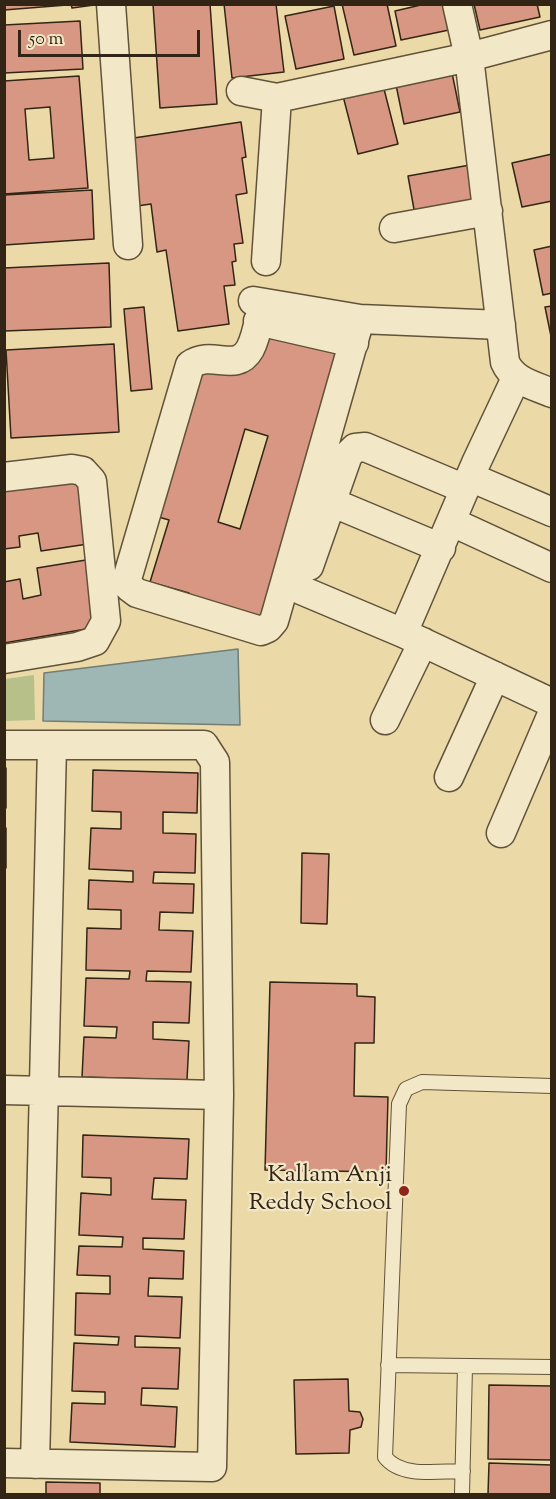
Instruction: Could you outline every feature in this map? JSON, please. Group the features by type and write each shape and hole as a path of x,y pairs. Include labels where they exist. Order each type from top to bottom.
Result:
{"street":[{"path":"111,4 128,245"},
{"path":"457,4 469,57 505,362 509,372 516,378 552,393"},
{"path":"241,91 277,98 469,57 552,35"},
{"path":"266,261 277,98"},
{"path":"394,228 488,211"},
{"path":"357,331 274,621 268,628 261,630 137,593 129,587 127,579 190,365 206,357 227,362 243,358 250,349 258,308 357,331 501,325"},
{"path":"385,720 441,548 516,378"},
{"path":"281,647 348,455 355,448 365,447 552,513"},
{"path":"4,477 72,469 83,471 92,481 106,621 95,641 77,647 4,659"},
{"path":"331,502 441,548"},
{"path":"452,522 552,568"},
{"path":"301,590 413,638 552,703"},
{"path":"449,777 495,676"},
{"path":"501,833 552,714"},
{"path":"4,745 204,745 215,762 219,1095 212,1467 4,1463"},
{"path":"35,1464 52,746"},
{"path":"4,1090 219,1095"}],"lane":[{"path":"463,1471 404,1470 392,1466 385,1457 399,1104 406,1089 422,1082 552,1086"},
{"path":"388,1365 552,1367"},
{"path":"462,1494 465,1367"}],"green space":[{"path":"34,675 35,720 5,721 5,679"}],"water":[{"path":"238,649 240,725 43,721 44,673"}],"building":[{"path":"4,4 67,4 67,5 4,10"},
{"path":"71,4 94,4 94,5 72,8"},
{"path":"153,4 210,4 217,104 160,108"},
{"path":"224,4 276,4 284,72 232,78"},
{"path":"342,4 387,4 396,46 354,55"},
{"path":"425,4 443,4 449,30 401,40 395,11"},
{"path":"474,4 537,4 540,17 480,30"},
{"path":"334,6 344,59 296,69 285,16"},
{"path":"80,21 83,69 4,73 4,25"},
{"path":"451,68 460,112 404,124 395,80"},
{"path":"79,76 88,188 4,194 4,81","holes":["50,107 54,158 29,160 25,109"]},
{"path":"383,85 398,144 358,154 343,96"},
{"path":"241,122 246,157 242,158 247,193 236,195 243,243 234,244 236,261 232,262 235,285 224,286 229,324 178,331 166,250 157,252 151,204 137,206 127,139"},
{"path":"552,154 552,201 522,207 512,163"},
{"path":"470,165 476,205 415,215 408,176"},
{"path":"92,190 94,239 4,245 4,195"},
{"path":"552,246 552,293 543,295 534,250"},
{"path":"109,263 111,327 4,331 4,268"},
{"path":"552,306 552,341 545,307"},
{"path":"144,307 152,389 131,391 124,309"},
{"path":"258,328 348,354 268,626 187,598 189,593 150,582 169,520 155,516 204,363 244,373","holes":["245,429 268,436 240,529 218,522"]},
{"path":"114,344 119,432 11,438 6,350"},
{"path":"77,475 88,544 41,551 38,533 19,536 20,547 4,549 4,487"},
{"path":"86,560 98,627 4,643 4,582 20,579 23,599 41,595 37,568"},
{"path":"4,768 6,768 6,808 4,808"},
{"path":"93,770 198,773 197,813 163,812 163,833 196,834 195,873 154,872 153,883 194,884 193,913 160,912 159,930 193,931 191,972 147,971 146,981 191,982 189,1023 153,1022 153,1039 189,1041 187,1080 82,1077 84,1037 116,1038 117,1027 84,1026 86,978 129,979 130,971 86,970 87,928 121,929 121,910 88,909 89,880 133,882 133,871 89,869 91,828 121,829 121,812 92,811"},
{"path":"4,828 6,828 6,868 4,868"},
{"path":"302,853 329,854 327,924 301,923"},
{"path":"270,982 357,984 357,996 375,997 374,1043 355,1043 354,1096 388,1097 386,1172 265,1170"},
{"path":"83,1135 189,1139 187,1179 154,1178 152,1199 186,1200 184,1239 143,1238 143,1249 184,1251 183,1279 149,1278 148,1296 182,1297 180,1338 135,1336 135,1347 180,1348 178,1389 142,1388 141,1405 177,1407 175,1447 70,1442 72,1403 105,1404 105,1392 72,1391 74,1343 118,1345 119,1337 75,1335 76,1293 110,1294 110,1276 77,1275 79,1246 122,1247 123,1237 79,1235 81,1193 111,1195 111,1178 82,1177"},
{"path":"348,1379 349,1411 360,1412 363,1419 361,1427 350,1430 349,1453 296,1454 294,1380"},
{"path":"489,1385 552,1386 552,1460 488,1459"},
{"path":"489,1463 552,1465 552,1494 488,1494"},
{"path":"46,1482 100,1483 100,1494 46,1494"}],"place":[{"name":"Kallam Anji Reddy School","path":"404,1191"}]}
